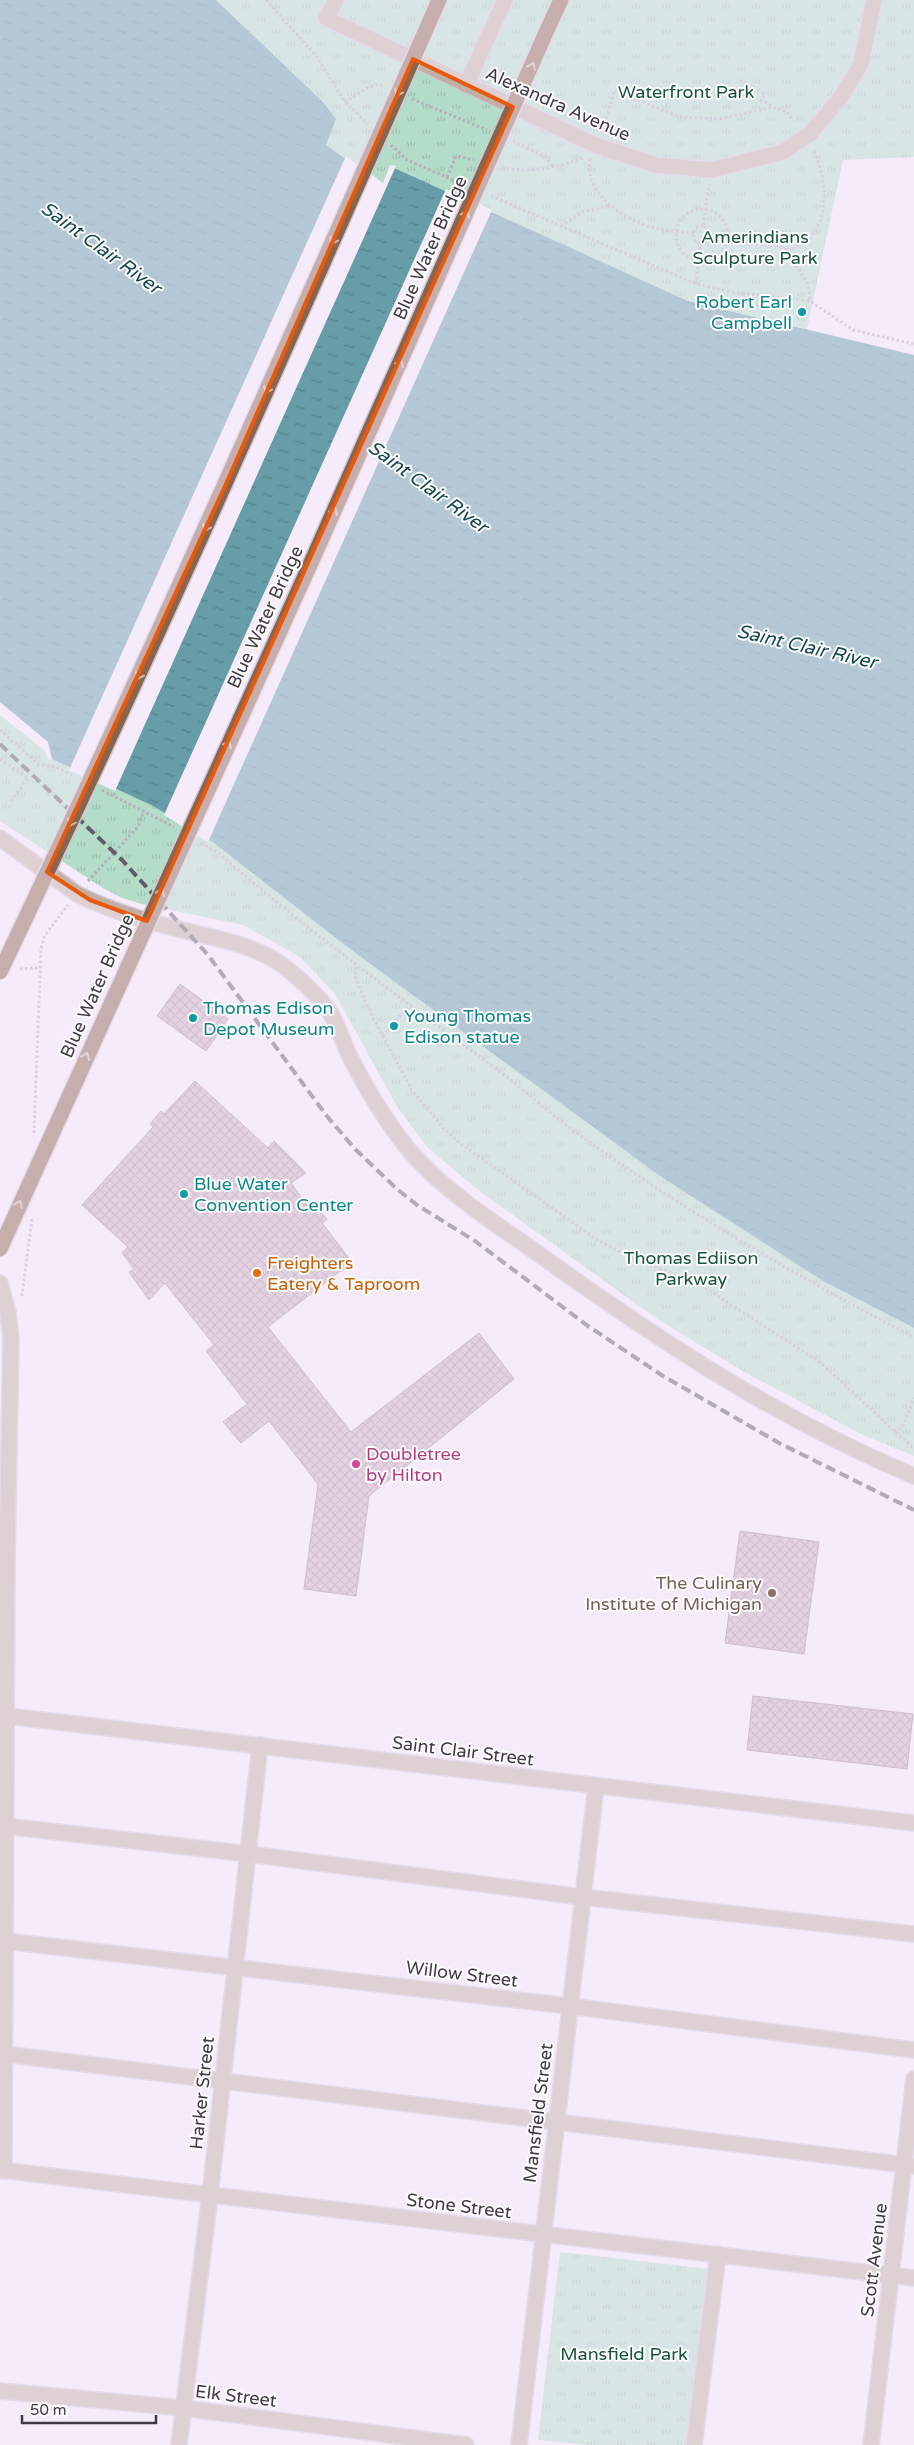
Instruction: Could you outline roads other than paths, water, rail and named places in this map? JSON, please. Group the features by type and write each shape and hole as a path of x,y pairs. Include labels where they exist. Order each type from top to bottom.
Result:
{"highway":[{"path":"0,972 92,780 226,484 439,0"},
{"name":"Blue Water Bridge","path":"0,1249 314,556 561,0"}],"street":[{"name":"Alexandra Avenue","path":"336,0 326,18 595,145 656,165 711,170 783,152 810,134 840,98 861,64 874,0"},
{"path":"466,85 505,0"},
{"path":"0,838 77,894 129,917 232,940 283,965 304,983 331,1014 349,1055 392,1128 418,1160 465,1202 643,1328 734,1386 815,1430 914,1476"},
{"path":"0,1283 8,1312 11,1338 7,1557 2,2170"},
{"name":"Saint Clair Street","path":"6,1716 914,1823"},
{"name":"Harker Street","path":"179,2445 210,2195 221,2082 249,1854 260,1746"},
{"name":"Mansfield Street","path":"519,2445 542,2235 596,1786"},
{"path":"5,1826 249,1854 582,1897 914,1934"},
{"name":"Willow Street","path":"5,1940 569,2006 914,2050"},
{"path":"4,2054 909,2166"},
{"name":"Scott Avenue","path":"871,2445 890,2275 909,2166 914,2079"},
{"name":"Stone Street","path":"2,2170 914,2278"},
{"path":"694,2445 718,2254"},
{"name":"Elk Street","path":"0,2391 183,2408 466,2445"}],"water":[{"name":"Saint Clair River","path":"0,0 216,0 323,102 336,119 326,145 384,186 392,167 688,301 914,355 914,1328 823,1281 660,1176 350,949 214,843 153,806 52,759 46,748 0,712"}],"railway":[{"path":"0,744 122,860 208,955 326,1115 355,1149 397,1189 417,1205 475,1241 588,1326 663,1376 779,1443 914,1510"}],"place":[{"name":"Robert Earl Campbell","path":"802,312"},
{"name":"Thomas Edison Depot Museum","path":"193,1018"},
{"name":"Young Thomas Edison statue","path":"394,1026"},
{"name":"Blue Water Convention Center","path":"184,1194"},
{"name":"Freighters Eatery & Taproom","path":"257,1273"},
{"name":"Doubletree by Hilton","path":"356,1464"},
{"name":"The Culinary Institute of Michigan","path":"772,1593"}],"park label":[{"name":"Waterfront Park","path":"686,92"},
{"name":"Amerindians Sculpture Park","path":"755,247"},
{"name":"Thomas Ediison Parkway","path":"691,1268"},
{"name":"Mansfield Park","path":"624,2354"}]}
